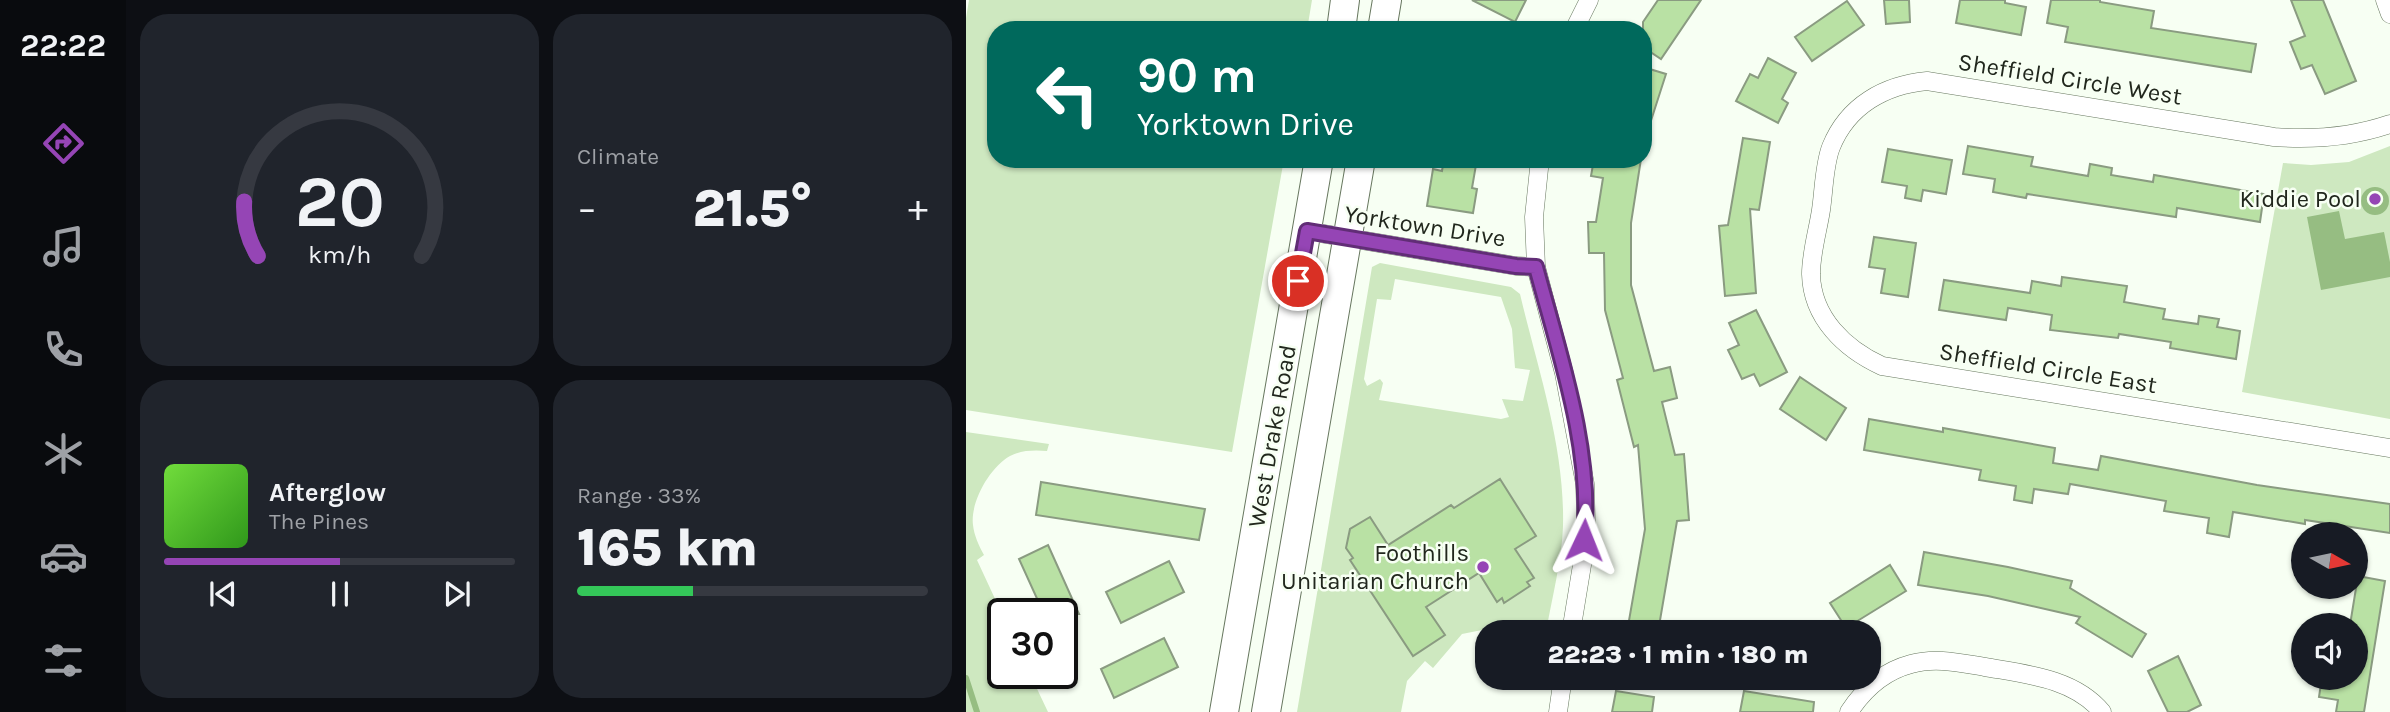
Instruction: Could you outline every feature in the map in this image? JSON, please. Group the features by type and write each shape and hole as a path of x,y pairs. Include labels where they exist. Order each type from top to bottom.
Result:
{"main road":[{"path":"1342,21 1345,0"},
{"path":"1384,21 1387,0"},
{"name":"West Drake Road","path":"1224,712 1318,168"},
{"name":"West Drake Road","path":"1266,712 1360,168"}],"street":[{"path":"1578,21 1589,0"},
{"path":"2385,0 2390,14"},
{"name":"Sheffield Circle West","path":"1821,211 1830,149 1840,129 1853,112 1870,98 1889,88 1910,83 1927,81 2274,137 2304,139 2343,136 2390,124"},
{"path":"1539,168 1534,217 1536,267 1564,373 1585,484 1583,559 1573,620"},
{"name":"Sheffield Circle East","path":"1821,211 1811,274 1822,315 1849,348 1882,366 2390,448"},
{"name":"Yorktown Drive","path":"1307,231 1516,266 1536,267"},
{"path":"1849,712 1859,696 1891,671 1940,659 2038,676 2060,683 2084,696 2102,712"},
{"path":"1558,712 1561,690"}],"shaded area":[{"path":"969,0 1312,0 1308,21 987,21 987,168 1282,168 1232,452 966,410 966,18"},
{"path":"2390,146 2390,419 2242,392 2283,163 2311,165 2349,162"},
{"name":"Kiddie Pool","path":"2375,187 2385,191 2389,201 2385,211 2375,215 2365,211 2361,201 2365,191"},
{"path":"2339,211 2345,239 2384,232 2390,277 2321,290 2307,217"},
{"path":"1380,263 1511,287 1520,294 1549,409 1560,467 1563,526 1548,620 1475,620 1475,631 1462,634 1433,668 1425,661 1407,681 1401,712 1297,712 1372,267","holes":["1395,279 1501,297 1512,329 1515,368 1530,370 1523,401 1502,399 1509,417 1501,419 1379,400 1383,383 1380,379 1367,386 1364,379 1377,299 1391,300","1500,479 1536,536 1515,549 1533,578 1527,582 1530,587 1505,602 1502,598 1497,602 1479,573 1426,607 1444,635 1413,656 1350,560 1353,558 1346,548 1350,529 1370,517 1395,556 1451,505 1454,508"]},
{"path":"966,432 1049,444 1047,451 1019,453 1010,456 995,468 978,496 973,516 974,533 984,555 977,560 995,598 987,598 987,689 1037,689 1048,712 966,712"}],"building":[{"path":"1472,0 1526,0 1513,21"},
{"path":"1658,0 1701,0 1661,59 1652,53 1652,21 1644,21"},
{"path":"1884,0 1909,0 1910,22 1886,24"},
{"path":"1960,0 2005,0 2005,3 2026,7 2021,35 1956,23"},
{"path":"2051,0 2100,0 2154,11 2151,28 2256,44 2251,72 2065,42 2068,27 2047,23"},
{"path":"2291,0 2323,0 2356,81 2325,94 2312,65 2301,69 2290,42 2305,36"},
{"path":"1847,1 1864,25 1812,61 1795,37"},
{"path":"1768,58 1796,73 1782,99 1788,103 1778,123 1736,101 1750,74 1758,78"},
{"path":"1652,70 1666,74 1652,117"},
{"path":"1743,138 1770,142 1759,210 1750,209 1756,293 1725,296 1719,226 1728,225"},
{"path":"1968,146 2033,157 2031,166 2088,176 2090,164 2112,168 2111,175 2153,182 2154,175 2264,194 2260,222 2177,208 2176,217 2027,194 2026,198 1993,192 1995,179 1963,174"},
{"path":"1888,149 1952,160 1946,194 1923,190 1921,201 1905,198 1907,186 1882,182"},
{"path":"1442,168 1475,168 1472,188 1477,189 1473,213 1427,206 1433,169 1442,171"},
{"path":"1592,168 1640,168 1631,223 1631,285 1654,371 1670,367 1677,398 1662,402 1675,455 1684,454 1689,520 1677,521 1660,620 1629,620 1645,529 1638,445 1634,447 1617,380 1623,378 1605,310 1604,253 1589,253 1588,222 1596,222 1603,178 1591,176"},
{"path":"1874,237 1916,243 1908,297 1881,293 1885,269 1869,267"},
{"path":"2062,277 2127,286 2124,302 2165,309 2163,319 2198,324 2199,316 2219,319 2217,327 2240,331 2236,359 2170,348 2171,342 2119,334 2118,338 2050,330 2052,315 2008,308 2006,320 1939,310 1944,280 2030,293 2032,281 2061,286"},
{"path":"1756,310 1787,372 1760,386 1754,374 1742,379 1728,350 1739,345 1729,323"},
{"path":"1800,377 1846,408 1826,440 1780,409"},
{"path":"1869,419 1943,432 1943,428 2055,448 2053,463 2098,470 2101,456 2257,485 2390,504 2390,533 2368,530 2368,522 2293,522 2233,512 2229,537 2207,533 2209,518 2164,511 2166,501 2070,484 2068,494 2034,489 2032,503 2014,500 2016,486 1979,480 1981,470 1864,450"},
{"name":"Foothills Unitarian Church","path":"1500,479 1536,536 1515,549 1534,578 1527,582 1530,586 1504,603 1502,598 1497,602 1479,573 1426,607 1445,635 1413,656 1350,560 1353,558 1346,548 1350,529 1370,517 1388,545 1451,505 1454,508"},
{"path":"1041,482 1205,509 1199,540 1036,515"},
{"path":"1048,545 1072,598 1037,598 1019,559"},
{"path":"1924,552 2072,581 2070,588 2146,634 2132,657 2076,623 2080,617 1988,596 1918,585"},
{"path":"1169,561 1184,592 1121,623 1106,592"},
{"path":"1890,565 1906,591 1859,620 1841,620 1830,603"},
{"path":"2368,578 2385,581 2368,687 2368,613 2352,613 2354,599 2368,599"},
{"path":"1164,638 1178,667 1114,698 1101,669"},
{"path":"2178,656 2201,705 2187,712 2168,712 2148,671"},
{"path":"2320,690 2368,690 2364,712 2336,712 2338,700 2319,697"},
{"path":"1616,691 1654,697 1652,712 1612,712"},
{"path":"1744,691 1814,702 1813,712 1740,712"}],"waterway":[{"path":"966,678 977,712"}],"place":[{"name":"Kiddie Pool","path":"2375,199"},
{"name":"Foothills Unitarian Church","path":"1483,567"}],"route":[{"path":"1298,281 1307,231 1516,266 1536,267 1580,447 1585,484 1584,540"}]}
